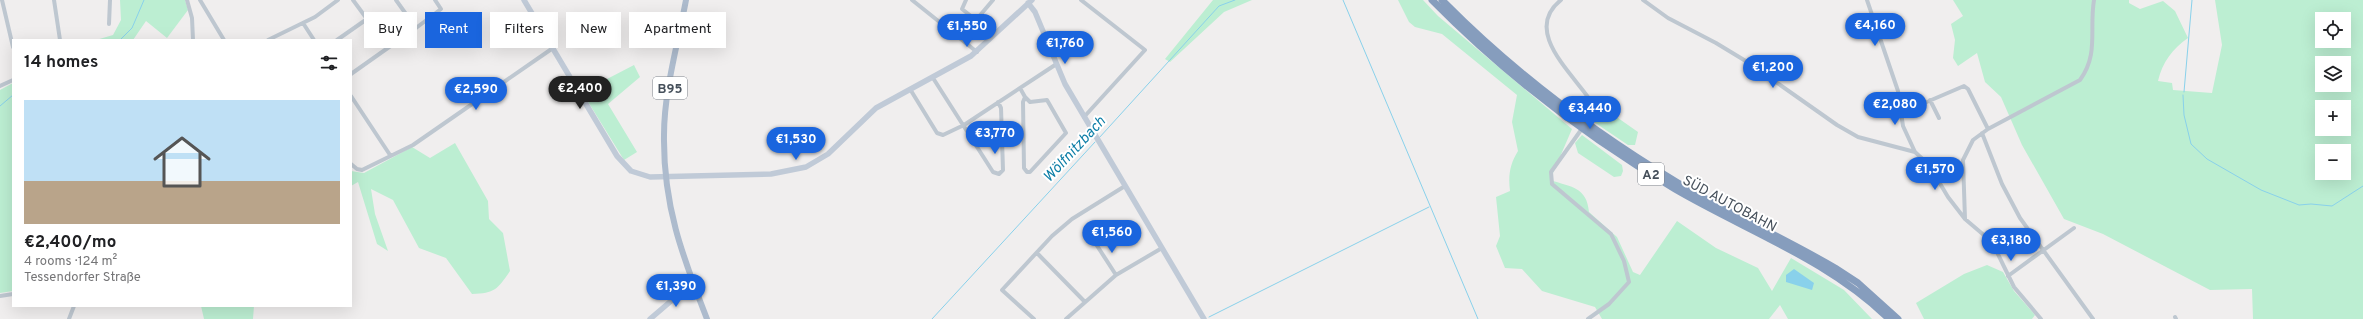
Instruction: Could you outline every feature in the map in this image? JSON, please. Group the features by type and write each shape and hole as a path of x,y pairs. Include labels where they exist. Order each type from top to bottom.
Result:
{"highway":[{"name":"SÜD AUTOBAHN","path":"1432,0 1483,49 1598,139 1640,167 1712,210 1833,274 1856,290 1888,319"},
{"name":"SÜD AUTOBAHN","path":"1442,0 1527,77 1602,134 1691,190 1835,268 1863,287 1898,319"}],"main road":[{"path":"524,0 531,12"},
{"name":"B95","path":"686,0 666,110 664,134 665,177 675,232 707,319"},
{"path":"553,48 625,166 640,176 665,177 771,174 806,167 828,154 876,108 958,65 977,52 1028,1 1035,12 1055,64 1084,117 1204,319"},
{"path":"650,319 685,289 694,284"}],"street":[{"path":"2,0 12,43"},
{"path":"54,0 60,39"},
{"path":"109,24 110,0"},
{"path":"187,0 192,18 193,39"},
{"path":"200,0 223,39"},
{"path":"270,39 303,23 338,0"},
{"path":"338,39 367,18 353,0"},
{"path":"396,0 405,12"},
{"path":"417,27 441,9 435,0"},
{"path":"912,0 977,52"},
{"path":"966,0 962,9 976,20 994,0"},
{"path":"1081,0 1145,50 1084,117"},
{"path":"1560,0 1551,8 1547,17 1547,38 1567,72 1590,98 1596,109 1551,172 1552,184 1611,234 1624,261 1629,282 1609,304 1588,319"},
{"path":"1643,0 1668,18 1716,43 1749,63 1837,126 1858,137 1915,152"},
{"path":"1867,0 1898,91 1905,131 1915,152 1929,165 1948,197 1964,219 1992,242 2017,291 2041,319"},
{"path":"1964,219 1963,160 1971,143 1988,129 2080,80 2088,68 2092,52 2094,0"},
{"path":"303,23 313,39"},
{"path":"352,73 388,48"},
{"path":"352,165 357,170 362,170 412,145 553,48"},
{"path":"910,89 940,135 964,124 1055,64"},
{"path":"933,78 994,172 999,174 1003,170 1001,108 998,102"},
{"path":"0,86 12,80"},
{"path":"1901,113 1959,87 1966,87 1988,129"},
{"path":"1020,88 1030,102 1047,100 1066,133 1030,172 1027,172 1024,168 1023,102 1025,97"},
{"path":"352,98 390,155"},
{"path":"1930,100 1939,118"},
{"path":"1982,133 2015,210 2042,251 2093,319"},
{"path":"1034,319 1002,290 1072,219 1125,186"},
{"path":"2008,276 2074,228"},
{"path":"1094,242 1116,275"},
{"path":"1066,319 1116,275 1162,248"},
{"path":"1037,253 1085,302"},
{"path":"0,296 12,294"},
{"path":"70,319 74,307"}],"green space":[{"path":"120,0 185,0 188,10 167,38 146,21 134,39 99,39 113,35 121,20"},
{"path":"1213,0 1252,0 1224,12 1170,62 1165,59"},
{"path":"1398,0 1423,0 1438,16 1572,129 1550,180 1577,189 1585,197 1589,212 1617,237 1633,272 1640,275 1677,221 1716,248 1758,268 1772,291 1791,258 1844,290 1872,319 1788,319 1780,305 1769,319 1602,319 1595,307 1542,291 1522,269 1505,268 1496,246 1500,236 1496,197 1510,191 1510,170 1518,151 1512,122 1517,95 1442,34 1415,27 1409,22"},
{"path":"1953,0 2129,0 2129,3 2140,9 2163,1 2175,11 2188,38 2169,56 2162,68 2158,81 2172,83 2173,90 2212,93 2222,45 2215,0 2363,0 2363,319 2253,319 2252,289 2210,290 2103,234 2064,219 2022,145 2001,97 1985,82 1977,53 1958,66 1953,58 1955,40 1951,24 1963,16"},
{"path":"634,65 640,77 608,104 637,152 624,160 582,92"},
{"path":"12,84 12,291 0,293 0,90"},
{"path":"1608,111 1638,132 1635,145 1628,145 1594,122 1593,119 1596,113"},
{"path":"1582,135 1622,165 1623,171 1621,176 1614,177 1578,153 1575,143"},
{"path":"455,143 488,201 489,219 503,233 510,271 502,282 491,291 472,294 446,258 419,248 393,200 371,189 375,214 388,251 377,244 358,182 352,185 352,171 364,173 412,147 430,158"},
{"path":"1987,265 2003,272 2014,291 2035,315 2032,319 1924,319 1916,303 1964,274"},
{"path":"201,307 254,307 253,319 204,319"}],"water":[{"path":"1794,269 1814,283 1812,290 1786,282 1786,275"}],"waterway":[{"path":"121,39 132,28 144,0"},
{"name":"Wölfnitzbach","path":"1099,138 1219,6 1235,0"},
{"path":"1343,0 1478,319"},
{"path":"2184,92 2192,0"},
{"path":"2183,95 2184,115 2191,144 2207,159 2261,190 2299,205 2311,204 2332,206 2363,186"},
{"path":"0,106 12,96"},
{"name":"Wölfnitzbach","path":"932,319 1095,142"},
{"path":"1209,317 1429,207"}]}
